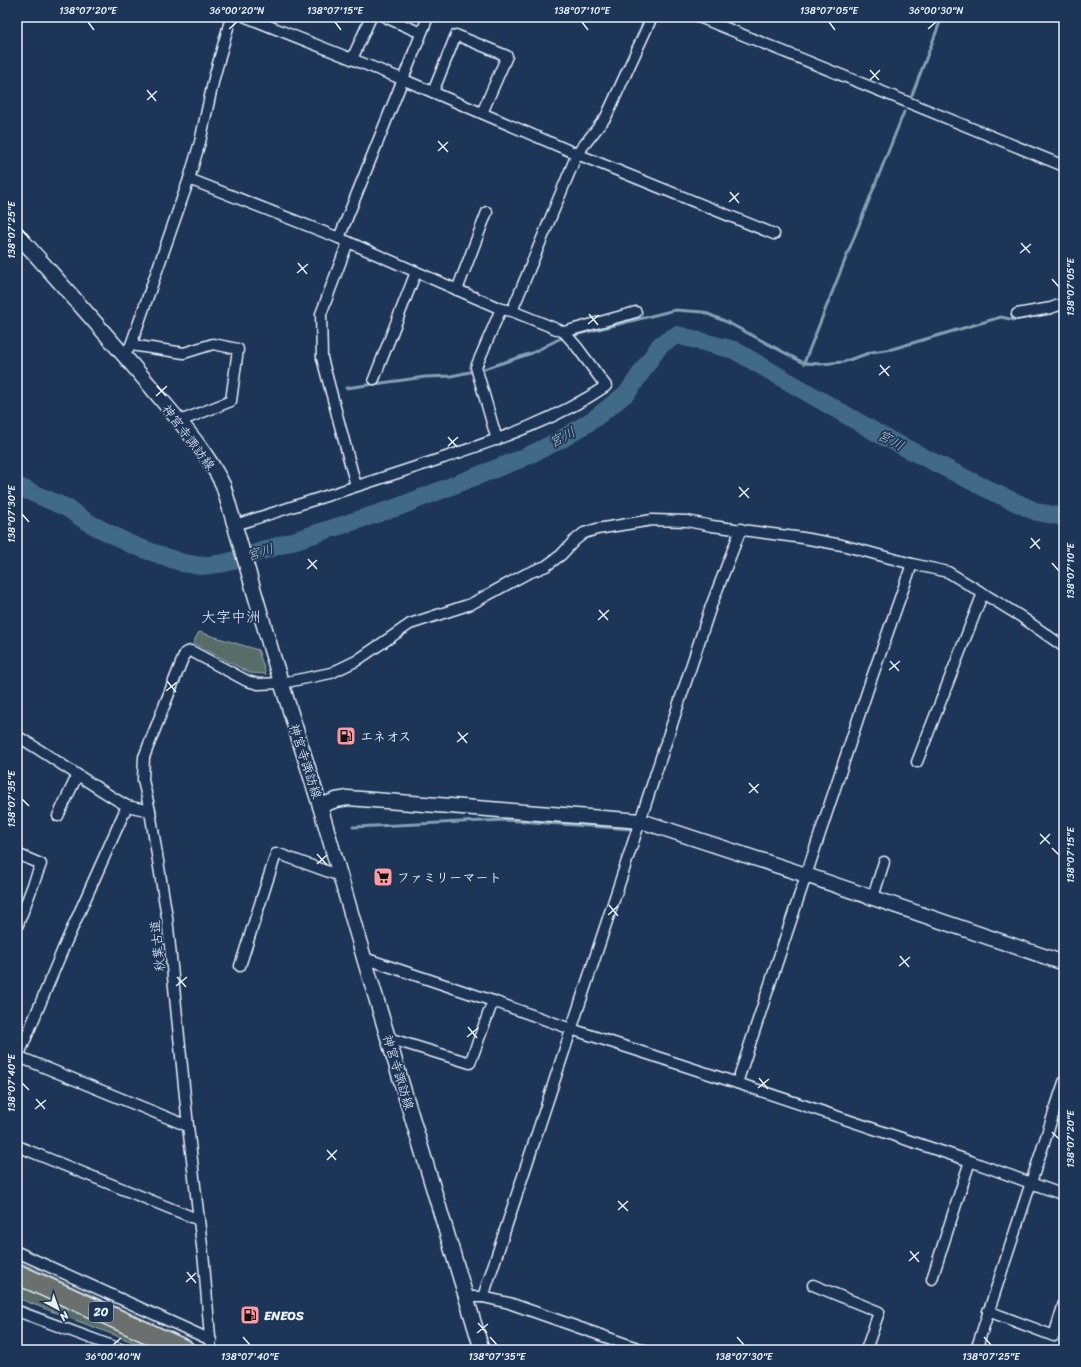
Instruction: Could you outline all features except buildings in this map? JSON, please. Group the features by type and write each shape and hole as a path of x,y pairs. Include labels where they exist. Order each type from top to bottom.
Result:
{"highway":[{"name":"20","path":"17,1274 185,1350"}],"main road":[{"name":"神宮寺諏訪線","path":"17,234 127,350 202,449 214,467 222,485 320,806 364,958 482,1350"},
{"path":"320,806 336,800 348,798 641,820 873,897 1064,963"}],"street":[{"path":"180,421 231,401 238,349 213,344 184,353 127,350 189,179 200,142 214,78 231,17"},
{"path":"246,17 402,79 577,154 774,234"},
{"path":"352,59 371,17"},
{"path":"385,17 421,33"},
{"path":"356,486 322,358 321,314 343,240 402,79 428,17"},
{"path":"512,310 577,154 606,118 652,17"},
{"path":"699,17 1064,166"},
{"path":"433,92 456,35 507,56 482,113"},
{"path":"189,179 343,240 501,309 512,310 564,332 606,386 589,398 546,420 496,440 356,486 236,531"},
{"path":"457,290 487,212"},
{"path":"374,378 416,272"},
{"path":"1017,314 1051,308 1064,303"},
{"path":"496,440 476,367 501,309"},
{"path":"564,332 636,312"},
{"path":"282,683 331,673 378,647 410,624 472,604 526,574 546,566 561,555 574,541 584,534 597,529 652,520 687,521 712,526 803,538 842,545 948,572 1020,616 1064,647"},
{"path":"483,1297 711,606 741,529"},
{"path":"737,1083 871,680 912,564"},
{"path":"917,762 983,593"},
{"name":"秋葉古道","path":"211,1345 167,916 150,811 143,780 144,757 185,653 191,651 247,681 258,684 282,683"},
{"path":"17,736 45,753 77,776 127,806 150,811"},
{"path":"58,816 77,776"},
{"path":"127,806 17,1056 188,1126"},
{"path":"17,854 41,864 17,927"},
{"path":"240,966 276,854 340,876"},
{"path":"873,897 884,862"},
{"path":"364,958 571,1029 970,1161 1064,1195"},
{"path":"388,1038 470,1063 492,1001"},
{"path":"976,1350 1064,1082"},
{"path":"17,1146 199,1220"},
{"path":"932,1279 970,1161"},
{"path":"17,1252 211,1345"},
{"path":"814,1285 879,1312 866,1350"},
{"path":"466,1297 483,1297 509,1303 643,1350"},
{"path":"988,1311 1054,1336 1064,1303"},
{"path":"17,1311 123,1350"}],"green space":[{"path":"199,632 258,650 266,674 250,673 193,643"},
{"path":"17,1261 191,1341 190,1344 17,1266"},
{"path":"17,1283 166,1350 154,1350 17,1298"}],"waterway":[{"path":"912,95 942,17"},
{"path":"804,363 904,112"},
{"path":"346,388 425,377 451,376 484,369 532,353 559,339 675,310 703,312 727,322 804,363 821,364 843,362 872,352 892,349 1001,317 1014,320 1064,309"},
{"name":"宮川","path":"17,486 67,508 89,523 132,545 183,563 202,566 225,563 398,507 523,458 562,439 594,419 628,392 660,345 677,335 734,350 884,437 993,492 1037,512 1064,517"},
{"path":"353,827 505,820 631,829"},
{"path":"646,830 654,833"},
{"path":"783,875 796,879"},
{"path":"810,884 958,934"},
{"path":"17,1305 99,1336"},
{"path":"123,1346 133,1350"}],"place":[{"name":"エネオス","path":"346,736"},
{"name":"ファミリーマート","path":"383,877"},
{"name":"ENEOS","path":"250,1315"}],"district":[{"name":"大字中洲","path":"231,617"}]}
